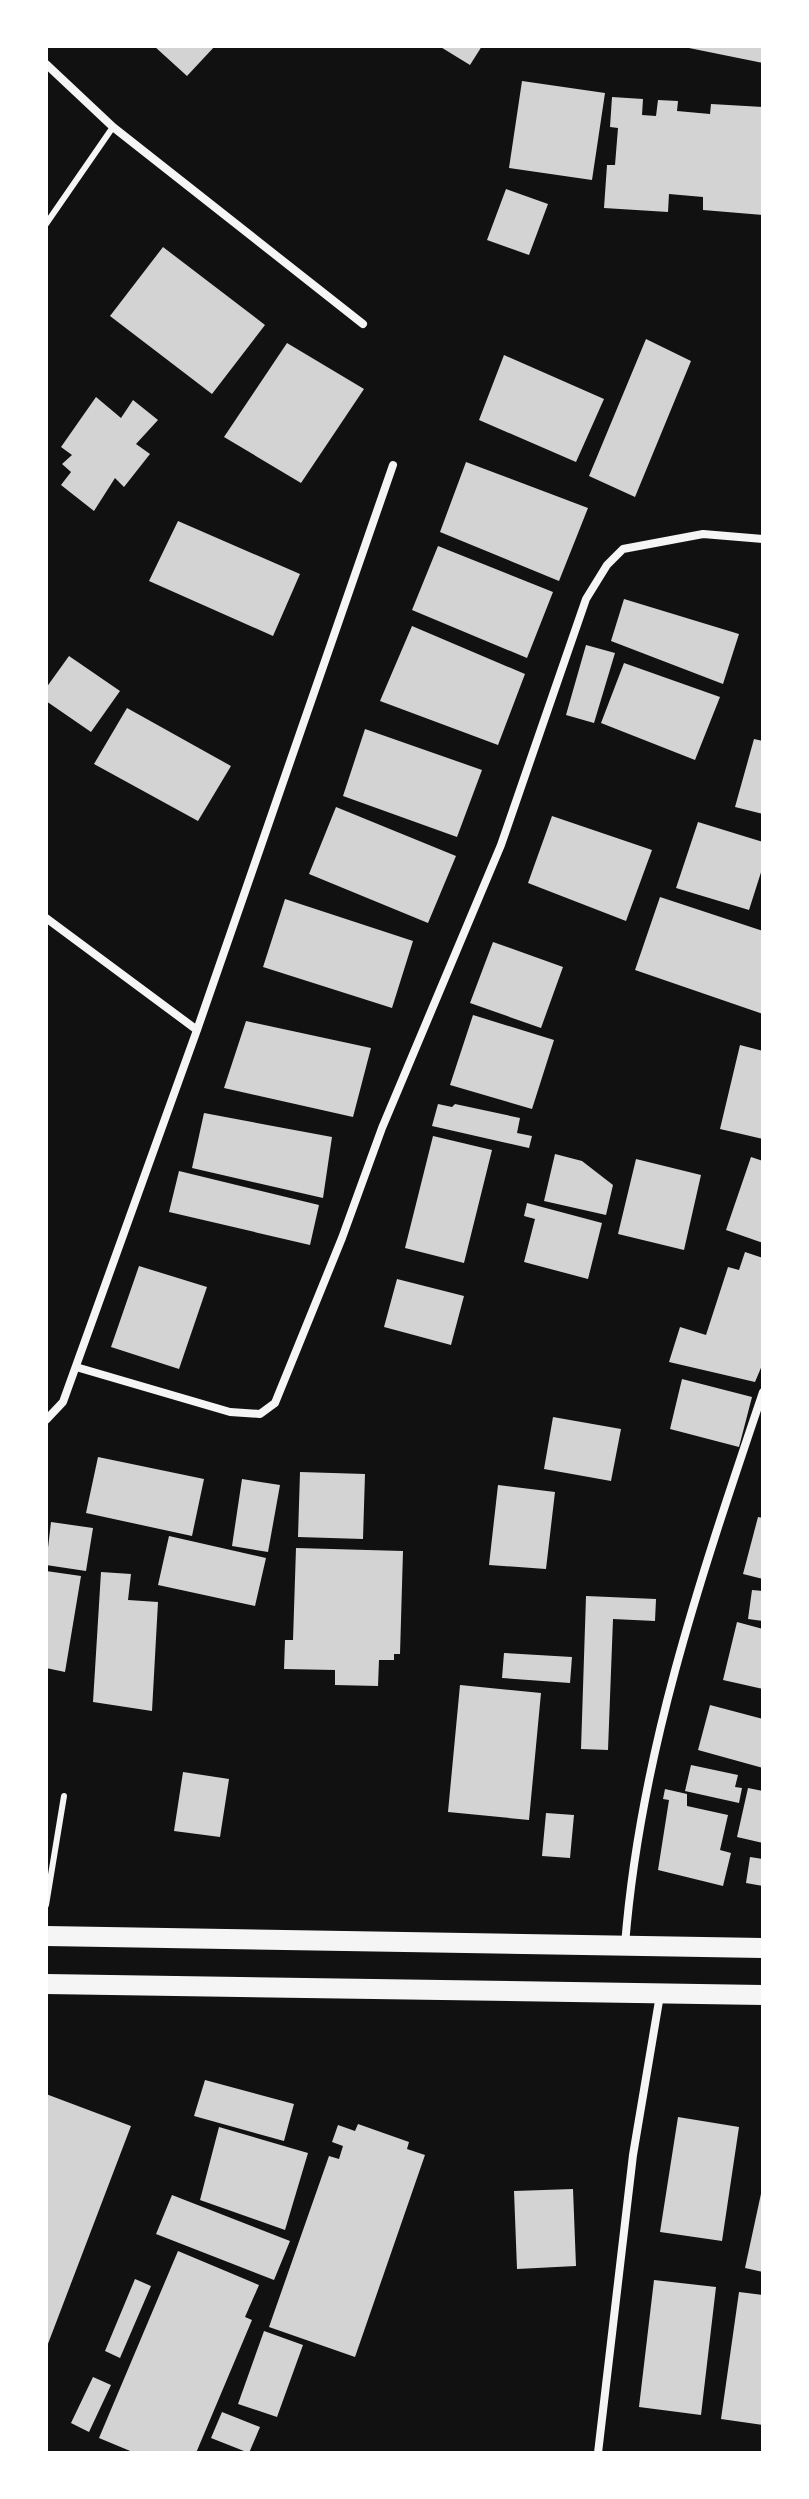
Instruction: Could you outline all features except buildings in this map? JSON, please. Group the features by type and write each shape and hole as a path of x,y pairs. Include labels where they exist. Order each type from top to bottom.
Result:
{"main road":[{"path":"46,1936 763,1948"},
{"path":"46,1984 763,1995"}],"street":[{"path":"46,64 113,127 363,324"},
{"path":"46,1420 63,1402 76,1367 197,1030 393,465"},
{"path":"76,1367 230,1412 260,1414 275,1403 342,1238 382,1128 501,845 586,599 607,565 623,549 703,534 763,539"},
{"path":"46,918 197,1030"},
{"path":"625,1947 631,1863 656,1739 703,1568 763,1392"},
{"path":"598,2453 633,2155 660,1995"}],"lane":[{"path":"46,224 113,127"},
{"path":"46,1905 64,1796"}]}
